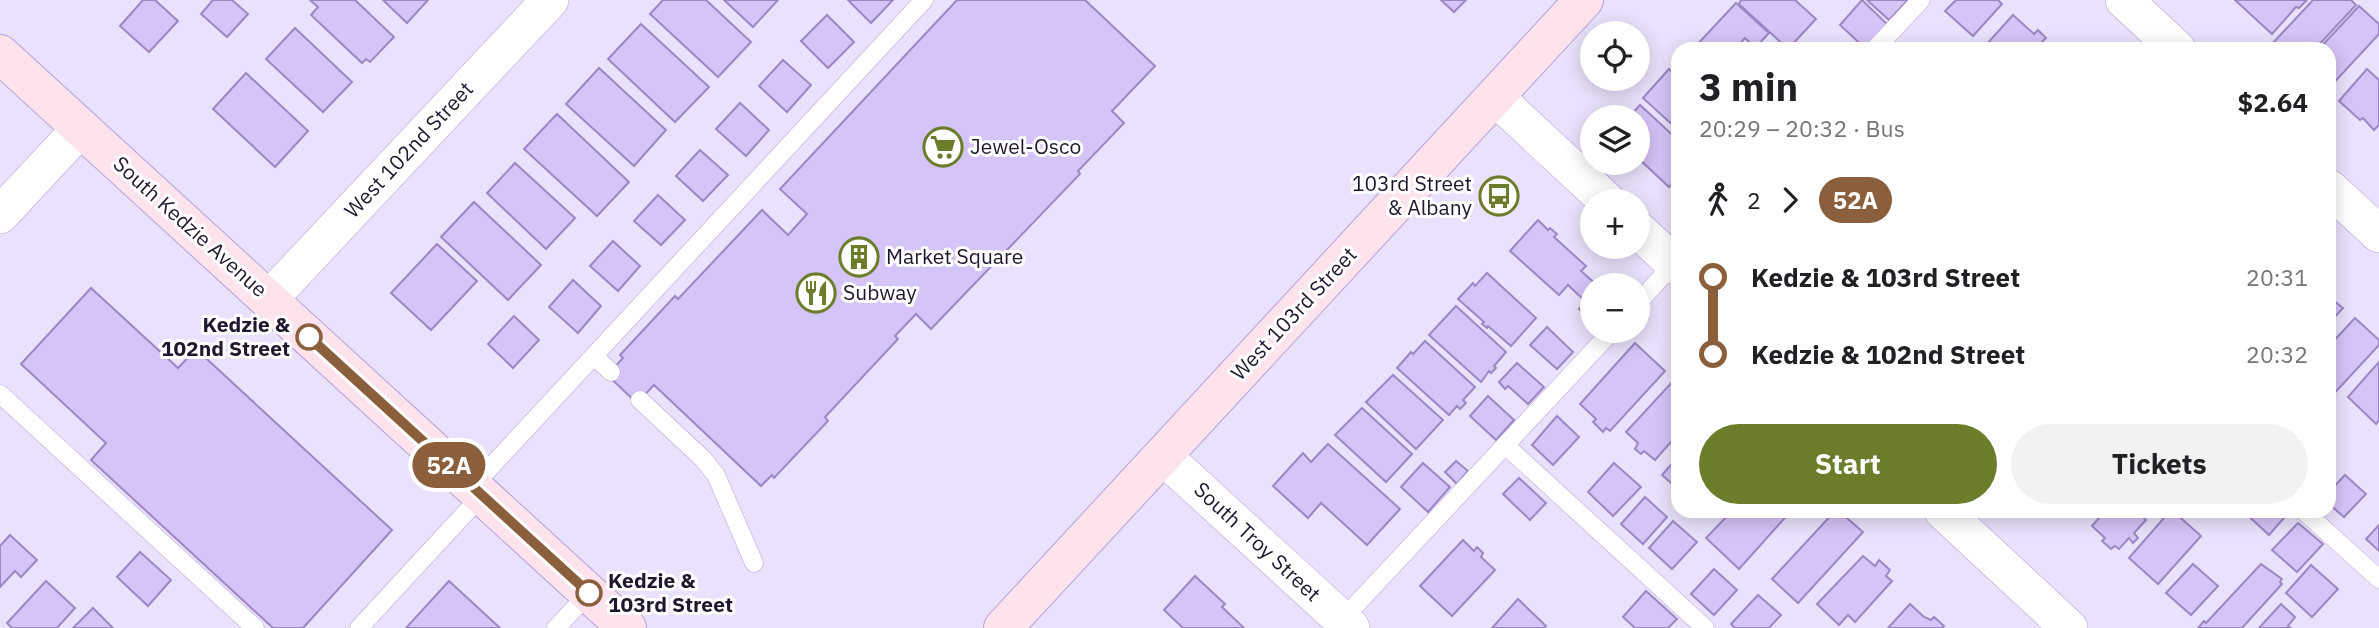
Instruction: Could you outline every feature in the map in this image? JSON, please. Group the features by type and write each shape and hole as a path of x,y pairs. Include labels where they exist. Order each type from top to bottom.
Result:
{"main road":[{"name":"West 103rd Street","path":"1003,628 1584,0"},
{"name":"South Kedzie Avenue","path":"0,54 627,628"}],"street":[{"name":"West 102nd Street","path":"269,299 550,0"},
{"path":"2123,0 2169,42"},
{"path":"1495,97 1594,189"},
{"path":"0,215 81,128"},
{"path":"2336,194 2379,234"},
{"path":"1650,240 1671,258"},
{"name":"South Troy Street","path":"1163,456 1342,625"},
{"path":"1950,518 2069,628"}],"lane":[{"path":"359,628 595,357 924,0"},
{"path":"1882,42 1921,0"},
{"path":"1650,291 1671,269"},
{"path":"1342,625 1601,343"},
{"path":"595,357 611,372"},
{"path":"0,394 255,628"},
{"path":"640,400 716,475 754,563"},
{"path":"1505,445 1705,628"},
{"path":"2312,518 2379,579"},
{"path":"556,628 589,593"}],"building":[{"path":"143,0 155,0 178,21 149,52 120,26"},
{"path":"213,0 232,0 248,14 227,37 201,14"},
{"path":"310,0 355,0 394,37 370,62 366,59 362,63 311,15 318,7"},
{"path":"383,0 428,0 407,23"},
{"path":"663,0 706,0 751,42 718,77 650,14"},
{"path":"724,0 778,0 753,27"},
{"path":"848,0 893,0 871,23"},
{"name":"Market Square","path":"957,0 1085,0 1155,66 1112,111 1124,123 1078,171 1080,174 931,329 916,314 895,336 898,339 825,417 828,421 774,478 772,475 761,486 654,385 637,403 607,375 623,358 620,355 675,296 678,299 762,210 788,235 807,214 780,189"},
{"path":"1441,0 1466,0 1454,12"},
{"path":"1741,0 1795,0 1816,19 1795,42 1780,42 1739,4"},
{"path":"1862,0 1888,25 1872,42 1858,42 1840,25"},
{"path":"1867,0 1908,0 1889,20"},
{"path":"1956,0 1998,0 2002,4 1973,36 1945,11"},
{"path":"2235,0 2307,0 2299,8 2296,7 2272,34"},
{"path":"2313,0 2351,0 2356,5 2322,42 2274,42"},
{"path":"1736,3 1769,33 1761,42 1749,42 1745,38 1741,42 1700,42"},
{"path":"2359,6 2379,24 2379,34 2336,80 2336,42 2326,42"},
{"path":"827,15 854,42 828,68 801,41"},
{"path":"2013,15 2034,34 2038,30 2046,38 2042,42 1989,42"},
{"path":"641,24 709,87 675,122 608,59"},
{"path":"295,28 352,82 323,112 266,59"},
{"path":"783,60 811,85 787,112 759,86"},
{"path":"599,68 666,130 634,166 566,104"},
{"path":"1669,69 1671,71 1671,124 1643,98"},
{"path":"2367,69 2379,80 2379,125 2374,130 2363,118 2360,120 2339,101"},
{"path":"246,73 308,131 275,167 213,109"},
{"path":"740,103 769,130 746,156 716,129"},
{"path":"557,114 629,182 597,216 524,149"},
{"path":"1650,114 1671,134 1669,187 1650,169"},
{"path":"700,150 728,175 703,201 676,176"},
{"path":"515,163 575,218 546,249 487,193"},
{"path":"658,195 685,220 661,245 634,221"},
{"path":"474,202 541,265 508,300 441,237"},
{"path":"1538,220 1548,230 1550,228 1557,234 1554,237 1586,266 1581,271 1583,273 1580,273 1580,296 1568,285 1559,295 1510,251"},
{"path":"613,241 640,266 618,291 590,266"},
{"path":"437,244 477,281 431,330 391,293"},
{"path":"1487,273 1536,318 1511,346 1482,324 1484,322 1458,299"},
{"path":"573,280 601,306 578,333 549,307"},
{"path":"91,288 178,368 196,349 392,530 303,628 273,628 91,460 106,443 21,364"},
{"path":"2336,302 2343,308 2336,316"},
{"path":"1456,306 1506,352 1494,366 1496,368 1491,373 1489,371 1481,382 1429,335"},
{"path":"514,316 539,340 513,368 488,344"},
{"path":"2355,318 2379,340 2379,345 2336,391 2336,338"},
{"path":"1547,327 1573,352 1557,369 1530,345"},
{"path":"1425,341 1475,387 1463,400 1466,403 1460,409 1457,406 1449,415 1397,368"},
{"path":"1635,343 1665,371 1610,431 1606,428 1603,432 1593,422 1596,419 1580,404"},
{"path":"2379,362 2379,420 2376,424 2348,397"},
{"path":"1517,363 1544,387 1528,404 1508,386 1505,389 1499,382"},
{"path":"1393,375 1443,420 1416,449 1366,402"},
{"path":"1671,383 1671,442 1655,460 1644,451 1641,454 1635,449 1638,443 1626,432"},
{"path":"1488,396 1514,420 1496,440 1470,416"},
{"path":"1362,408 1412,454 1386,482 1335,435"},
{"path":"1557,416 1579,437 1553,465 1532,445"},
{"path":"1328,444 1400,509 1367,545 1321,503 1308,518 1273,486 1303,453 1311,462"},
{"path":"1456,461 1468,471 1457,484 1445,472"},
{"path":"1423,463 1450,487 1428,512 1401,487"},
{"path":"1614,463 1641,487 1613,516 1588,492"},
{"path":"1671,465 1671,483 1662,475"},
{"path":"2345,475 2366,494 2344,517 2336,510 2336,485"},
{"path":"1519,478 1546,503 1530,520 1503,494"},
{"path":"1645,497 1667,517 1643,544 1621,524"},
{"path":"1725,518 1785,518 1739,569 1706,538"},
{"path":"1829,518 1847,518 1863,532 1798,603 1772,579"},
{"path":"2099,518 2146,520 2134,533 2138,538 2133,543 2129,538 2119,549 2115,546 2111,549 2102,541 2105,538 2092,526"},
{"path":"2164,518 2181,518 2201,536 2158,584 2129,558"},
{"path":"2251,518 2284,518 2269,535"},
{"path":"1673,521 1697,542 1672,569 1649,548"},
{"path":"2298,523 2323,544 2297,572 2272,550"},
{"path":"2379,525 2379,551 2366,539"},
{"path":"10,535 37,560 21,577 15,571 0,587 0,546"},
{"path":"1463,540 1474,551 1477,547 1483,553 1481,557 1495,570 1452,616 1420,586"},
{"path":"140,552 171,580 148,606 117,577"},
{"path":"1863,556 1875,566 1879,560 1890,570 1886,576 1892,581 1855,622 1848,615 1839,625 1817,604"},
{"path":"2193,564 2218,586 2191,615 2166,593"},
{"path":"2261,564 2282,579 2282,584 2242,628 2198,628 2204,621 2206,623"},
{"path":"2311,565 2338,589 2312,617 2286,593"},
{"path":"1714,569 1737,590 1714,615 1691,594"},
{"path":"1195,576 1225,604 1222,607 1244,628 1183,628 1164,610"},
{"path":"46,581 75,608 57,628 12,628 7,623"},
{"path":"449,581 500,628 406,628"},
{"path":"1646,591 1677,619 1668,628 1635,628 1623,617"},
{"path":"1758,595 1781,615 1769,628 1735,628 1731,624"},
{"path":"1518,599 1546,626 1492,628"},
{"path":"1910,604 1924,617 1931,620 1934,617 1944,626 1888,628"},
{"path":"2281,604 2295,617 2288,626 2291,628 2259,628"},
{"path":"93,608 113,628 73,628"}],"bus line":[{"name":"52A","path":"309,337 589,593"}],"place":[{"name":"Jewel-Osco","path":"943,147"},
{"name":"103rd Street & Albany","path":"1499,196"},
{"name":"Market Square","path":"859,257"},
{"name":"Subway","path":"816,293"},
{"name":"Kedzie & 102nd Street","path":"309,337"},
{"name":"Kedzie & 103rd Street","path":"589,593"}]}
